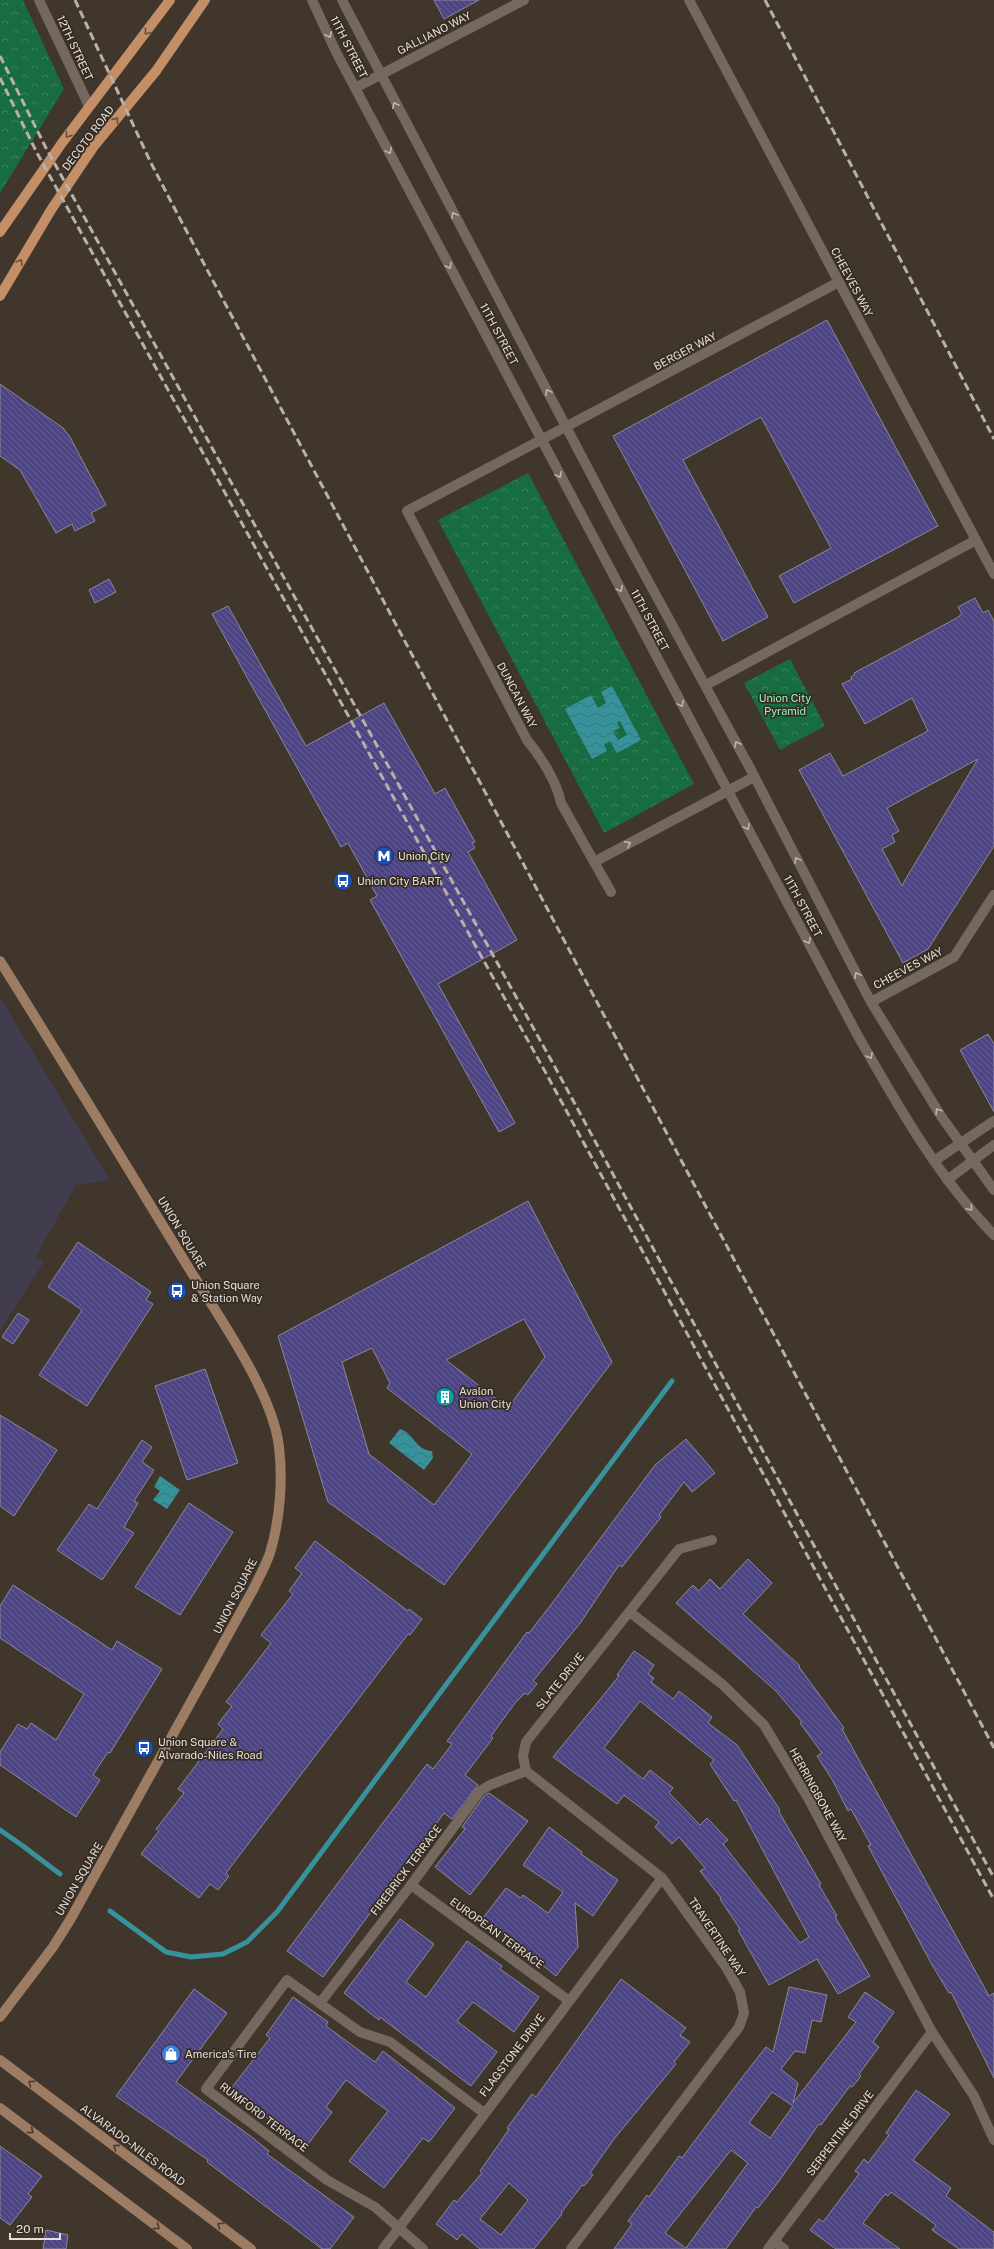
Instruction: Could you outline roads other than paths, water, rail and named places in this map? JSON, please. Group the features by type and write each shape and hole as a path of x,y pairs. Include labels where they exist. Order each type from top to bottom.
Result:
{"main road":[{"name":"DECOTO ROAD","path":"0,232 89,106 170,0"},
{"name":"DECOTO ROAD","path":"0,296 51,210 94,146 156,71 205,0"}],"street":[{"name":"12TH STREET","path":"40,0 89,106"},
{"name":"11TH STREET","path":"312,0 355,88 858,1036 891,1093 934,1161 994,1235"},
{"name":"11TH STREET","path":"342,0 380,75 566,426 706,685 871,1002 902,1056 972,1161 994,1190"},
{"name":"GALLIANO WAY","path":"355,88 524,0"},
{"name":"CHEEVES WAY","path":"689,0 994,574"},
{"name":"BERGER WAY","path":"541,440 839,282"},
{"name":"DUNCAN WAY","path":"541,440 407,511 527,740 536,751 546,770 559,795 561,804 594,862"},
{"path":"706,685 976,540"},
{"path":"611,892 594,862 754,777"},
{"name":"CHEEVES WAY","path":"871,1002 954,957 994,895"},
{"name":"UNION SQUARE","path":"0,961 206,1296 256,1381 269,1411 279,1445 281,1480 278,1512 270,1552 254,1588 70,1920 53,1948 0,2017"},
{"path":"934,1161 994,1121"},
{"path":"948,1180 994,1145"},
{"name":"SLATE DRIVE","path":"526,1771 523,1756 526,1742 631,1613 680,1549 712,1540"},
{"name":"HERRINGBONE WAY","path":"631,1613 722,1684 764,1725 808,1798 932,2032 974,2096 994,2140"},
{"name":"TRAVERTINE WAY","path":"526,1771 662,1878 726,1967 740,1992 744,2013 739,2027 571,2249"},
{"name":"FIREBRICK TERRACE","path":"320,2003 411,1885 480,1791 490,1785 526,1771"},
{"name":"FLAGSTONE DRIVE","path":"383,2249 568,2000 662,1878"},
{"name":"EUROPEAN TERRACE","path":"411,1885 568,2000"},
{"name":"RUMFORD TERRACE","path":"397,2229 375,2207 327,2180 206,2089 288,1980 360,2032 390,2042 484,2113"},
{"name":"SERPENTINE DRIVE","path":"771,2245 932,2032"},
{"name":"ALVARADO-NILES ROAD","path":"0,2060 251,2249"},
{"path":"0,2108 187,2249"},
{"path":"397,2229 423,2249"},
{"path":"771,2245 784,2249"}],"water":[{"path":"612,686 641,740 617,753 610,741 604,744 607,751 592,759 565,709 591,695 598,708 606,703 601,692","holes":["620,721 627,735 618,740 613,731 620,728 617,722"]},
{"path":"400,1429 409,1434 422,1448 432,1451 433,1458 424,1470 389,1443"},
{"path":"160,1476 180,1490 167,1509 153,1500 160,1491 154,1487"}],"waterway":[{"path":"110,1911 166,1952 191,1957 223,1954 247,1942 277,1912 672,1381"},
{"path":"0,1830 60,1874"}],"railway":[{"path":"75,0 151,163 178,215 994,1748"},
{"path":"765,0 994,439"},
{"path":"0,56 46,148 556,1069 994,1878"},
{"path":"0,78 37,153 547,1075 994,1900"}],"place":[{"name":"Union City","path":"384,856"},
{"name":"Union City BART","path":"343,881"},
{"name":"Union Square & Station Way","path":"177,1291"},
{"name":"Avalon Union City","path":"445,1397"},
{"name":"Union Square & Alvarado-Niles Road","path":"144,1748"},
{"name":"America's Tire","path":"171,2054"}],"park label":[{"name":"Union City Pyramid","path":"785,704"}]}
